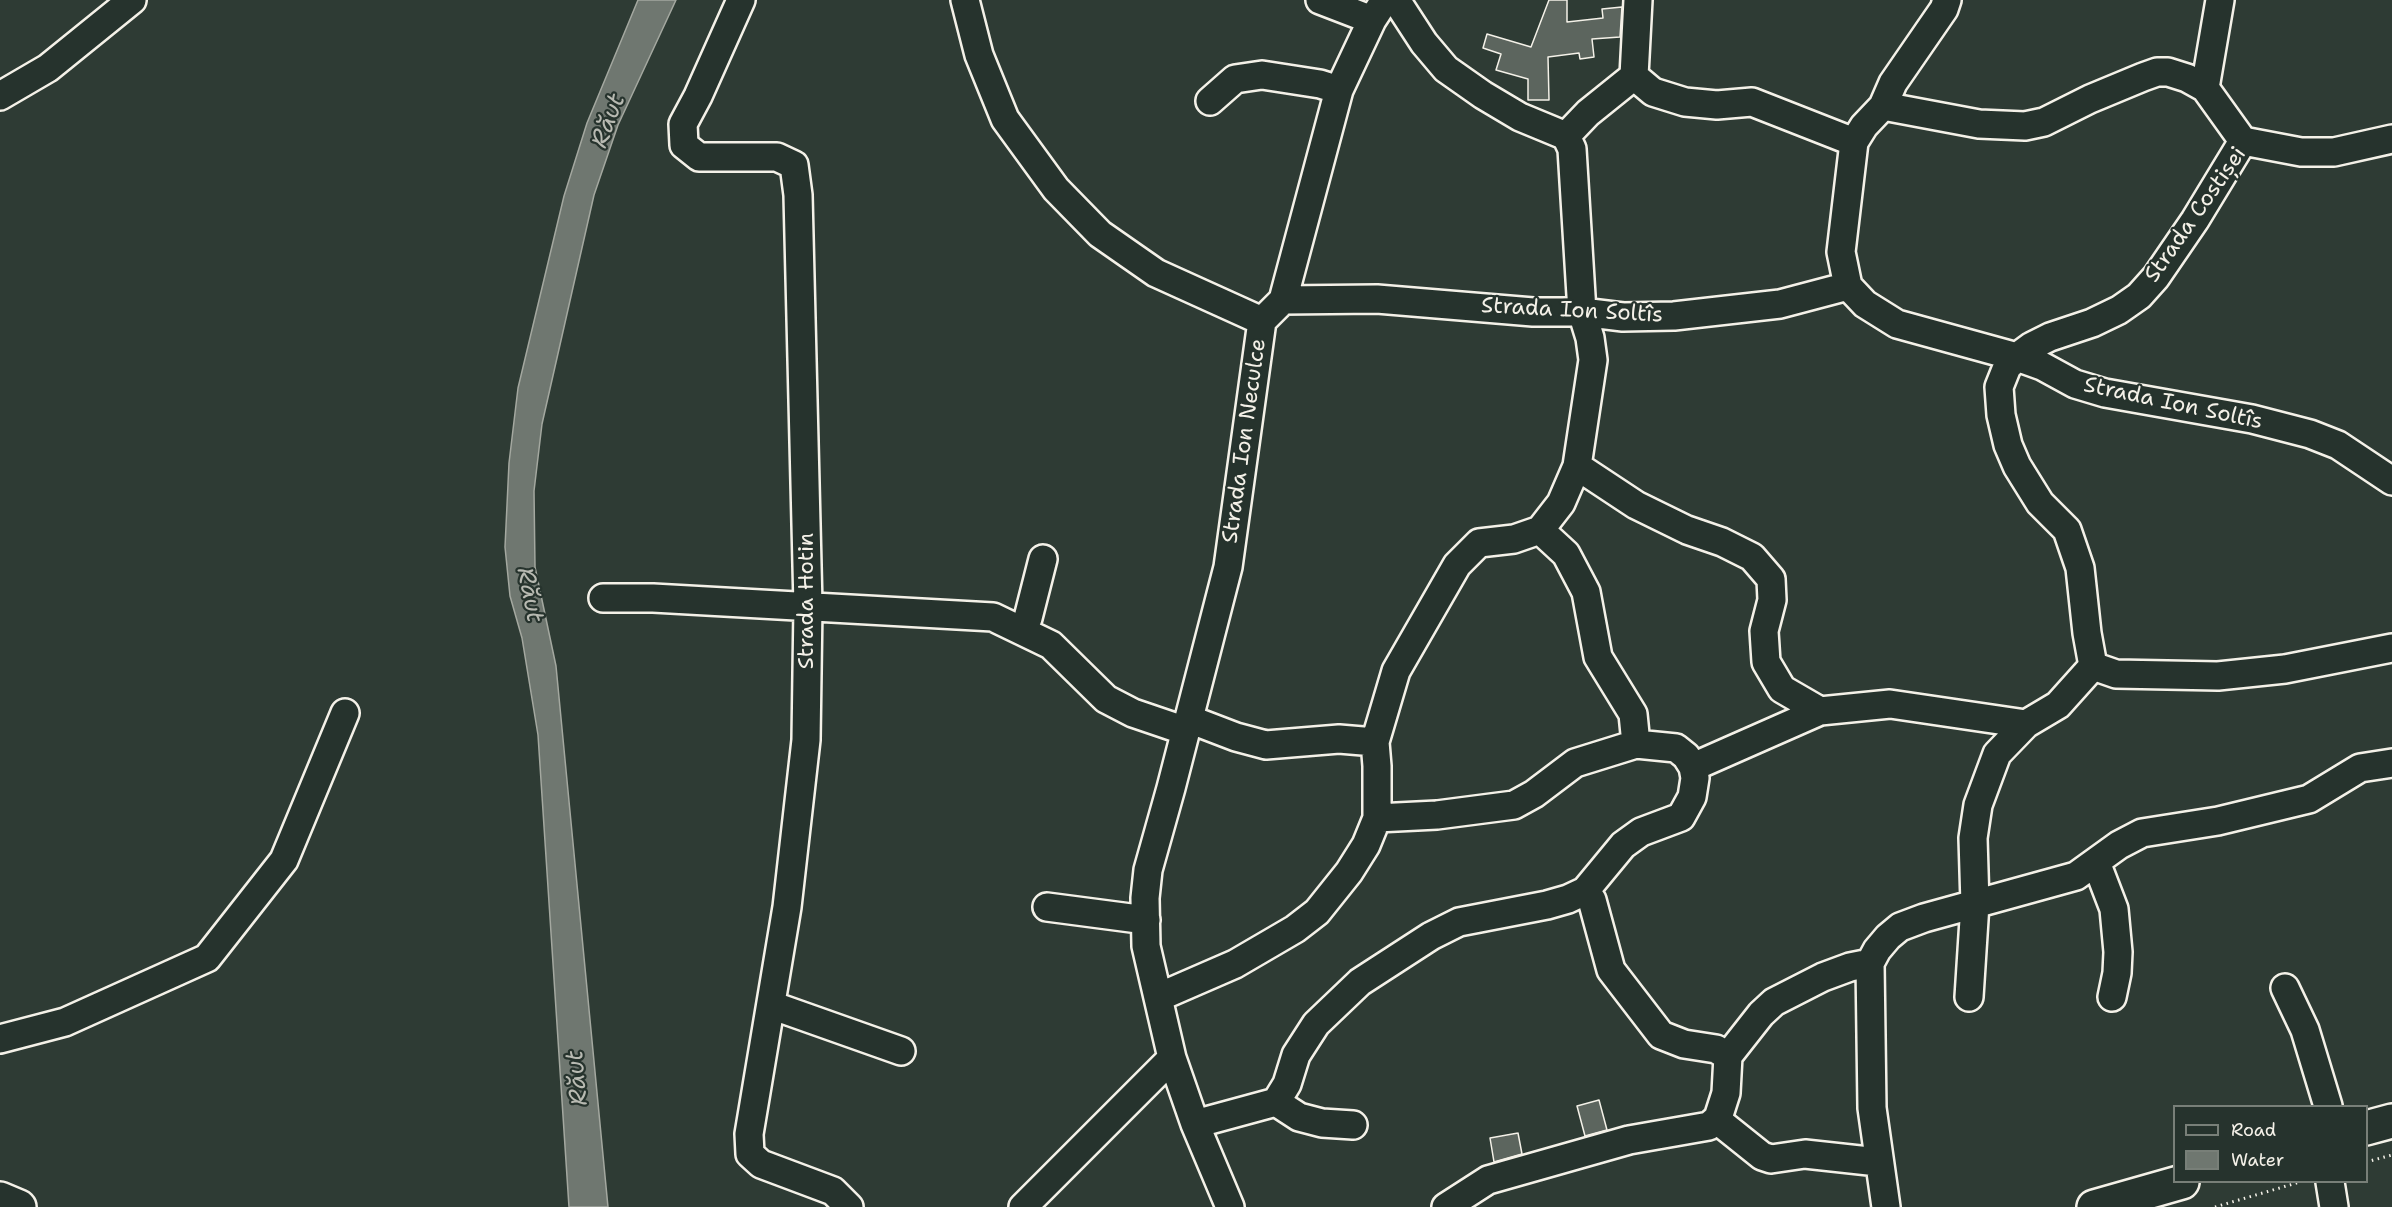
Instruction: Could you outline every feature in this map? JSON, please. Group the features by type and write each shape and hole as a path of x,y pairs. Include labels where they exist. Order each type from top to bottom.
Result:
{"main road":[{"path":"2368,1128 2392,1121"},
{"path":"2094,1207 2178,1183"},
{"path":"0,1199 18,1207"}],"street":[{"path":"0,96 48,68 132,0"},
{"name":"Strada Hotin","path":"741,0 698,96 682,124 684,145 699,157 777,158 794,165 798,195 808,606 806,740 787,906 749,1134 750,1154 761,1164 833,1191 849,1207"},
{"path":"966,0 979,55 1005,119 1056,189 1100,234 1156,273 1262,321"},
{"path":"1283,300 1339,90 1378,10 1320,0"},
{"path":"1160,997 1235,964 1295,929 1317,912 1350,872 1366,845 1377,818 1375,742 1396,671 1457,565 1479,543 1514,539 1540,530 1561,503 1577,466 1593,360 1590,338 1582,312 1572,149 1566,136 1520,117 1446,69 1396,0"},
{"path":"1566,136 1588,113 1634,76 1638,0"},
{"path":"1848,286 1841,252 1854,142 1864,126 1883,106 1893,83 1944,9 1947,0"},
{"path":"2205,88 2220,0"},
{"path":"1883,106 1979,124 2025,126 2044,122 2090,99 2157,72 2168,72 2187,78 2205,88 2243,141"},
{"path":"1210,101 1235,79 1262,75 1320,84 1339,90"},
{"path":"1634,76 1653,92 1684,102 1717,105 1752,102 1854,142"},
{"name":"Strada Costișei","path":"2017,357 2050,336 2092,323 2119,310 2139,296 2156,277 2195,220 2243,141 2301,152 2334,152 2392,139"},
{"name":"Strada Ion Soltîs","path":"1283,300 1377,298 1533,312 1582,312 1623,317 1674,316 1780,304 1848,286 1865,304 1897,324 2017,357 2042,366 2075,384 2105,393 2252,419 2310,434 2338,445 2392,481"},
{"name":"Strada Ion Neculce","path":"1230,1207 1195,1124 1172,1058 1160,997 1146,946 1148,870 1228,567 1262,321 1283,300"},
{"path":"1969,997 1975,904 1973,838 1978,805 1997,754 2026,724 2058,705 2093,666 2080,568 2067,530 2040,503 2008,445 2001,415 1999,387 2007,368 2017,357"},
{"path":"1577,466 1636,505 1687,530 1722,542 1752,556 1771,579 1772,600 1764,631 1766,662 1782,689 1820,711"},
{"path":"1540,530 1566,554 1586,592 1598,657 1633,714 1636,744"},
{"path":"1023,631 1043,559"},
{"path":"603,598 808,606 993,617 1051,645 1106,699 1133,713 1266,745 1339,739 1375,742"},
{"path":"2093,666 2116,674 2218,676 2285,669 2392,648"},
{"path":"1693,766 1820,711 1890,704 2026,724"},
{"path":"0,1039 65,1022 207,958 284,860 345,713"},
{"path":"1195,1124 1276,1102 1287,1084 1296,1055 1316,1024 1360,982 1399,955 1459,922 1547,905 1585,891 1623,845 1641,832 1681,817 1692,797 1695,778 1693,766 1676,748 1636,744 1575,764 1534,794 1514,805 1447,814 1377,818"},
{"path":"1886,1207 1872,1108 1870,963 1877,950 1900,927 2076,876 2142,833 2218,821 2309,799 2360,768 2392,763"},
{"path":"2096,862 2114,909 2118,952 2112,997"},
{"path":"1585,891 1592,900 1611,970 1661,1035 1684,1044 1716,1049 1728,1056"},
{"path":"1047,907 1146,920"},
{"path":"1446,1207 1488,1180 1629,1140 1709,1126 1717,1120 1726,1093 1728,1056 1761,1014 1774,1002 1823,977 1850,967 1870,963"},
{"path":"2285,988 2305,1030 2327,1105"},
{"path":"771,1005 901,1051"},
{"path":"1023,1207 1172,1058"},
{"path":"1276,1102 1299,1116 1322,1123 1353,1125"},
{"path":"1717,1120 1762,1156 1772,1159 1805,1154 1878,1162"},
{"path":"2330,1183 2334,1207"}],"path":[{"path":"2368,1162 2392,1155"},
{"path":"2215,1207 2297,1183"}],"water":[{"name":"Răut","path":"638,0 676,0 618,125 594,195 542,424 534,491 535,567 556,666 608,1207 569,1207 538,735 522,638 510,596 505,547 509,463 518,388 564,196 587,123"}],"building":[{"path":"1549,0 1567,0 1567,22 1603,18 1602,9 1622,7 1620,37 1592,39 1594,57 1580,59 1579,53 1548,57 1549,100 1528,100 1528,79 1496,70 1501,54 1483,48 1487,34 1531,47"},
{"path":"1599,1100 1607,1130 1585,1136 1577,1106"},
{"path":"1518,1133 1522,1154 1494,1162 1490,1138"}]}
